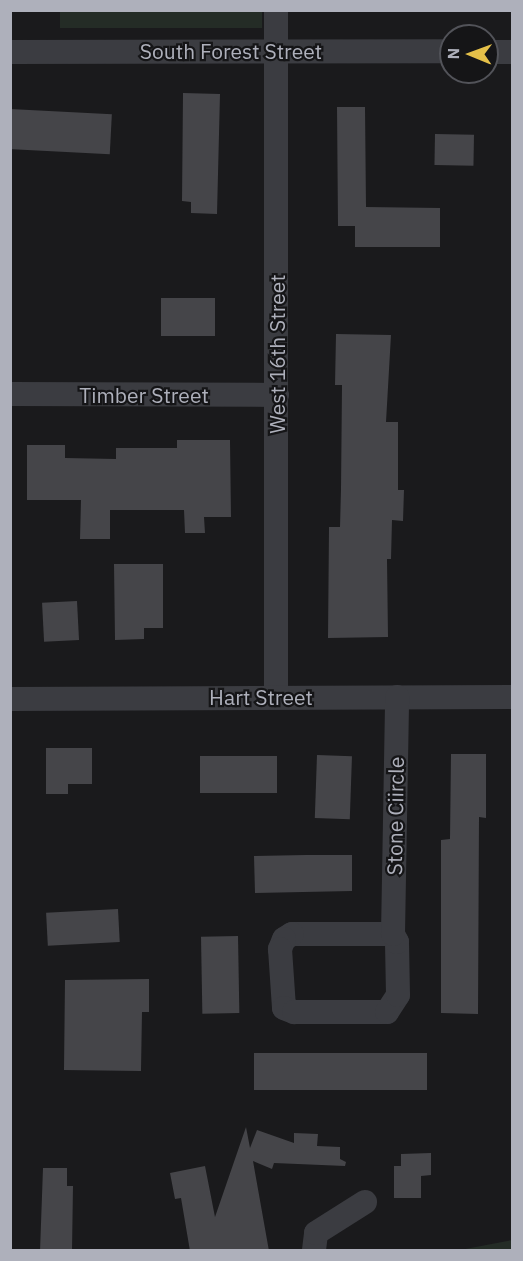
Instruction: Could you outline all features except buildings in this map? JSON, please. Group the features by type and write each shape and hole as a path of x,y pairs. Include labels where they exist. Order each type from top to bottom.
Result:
{"street":[{"name":"West 16th Street","path":"276,10 276,697"},
{"name":"South Forest Street","path":"10,52 439,51"},
{"name":"Timber Street","path":"10,394 277,395"},
{"name":"Stone Ciircle","path":"393,934 292,934 284,939 280,949 284,1008 294,1012 387,1012 398,994 397,942 393,934 397,697"},
{"name":"Hart Street","path":"10,699 513,697"},
{"path":"314,1251 316,1233 365,1202"}],"shaded area":[{"path":"60,11 262,11 262,28 60,28"},
{"path":"512,1240 512,1250 460,1250"}]}
